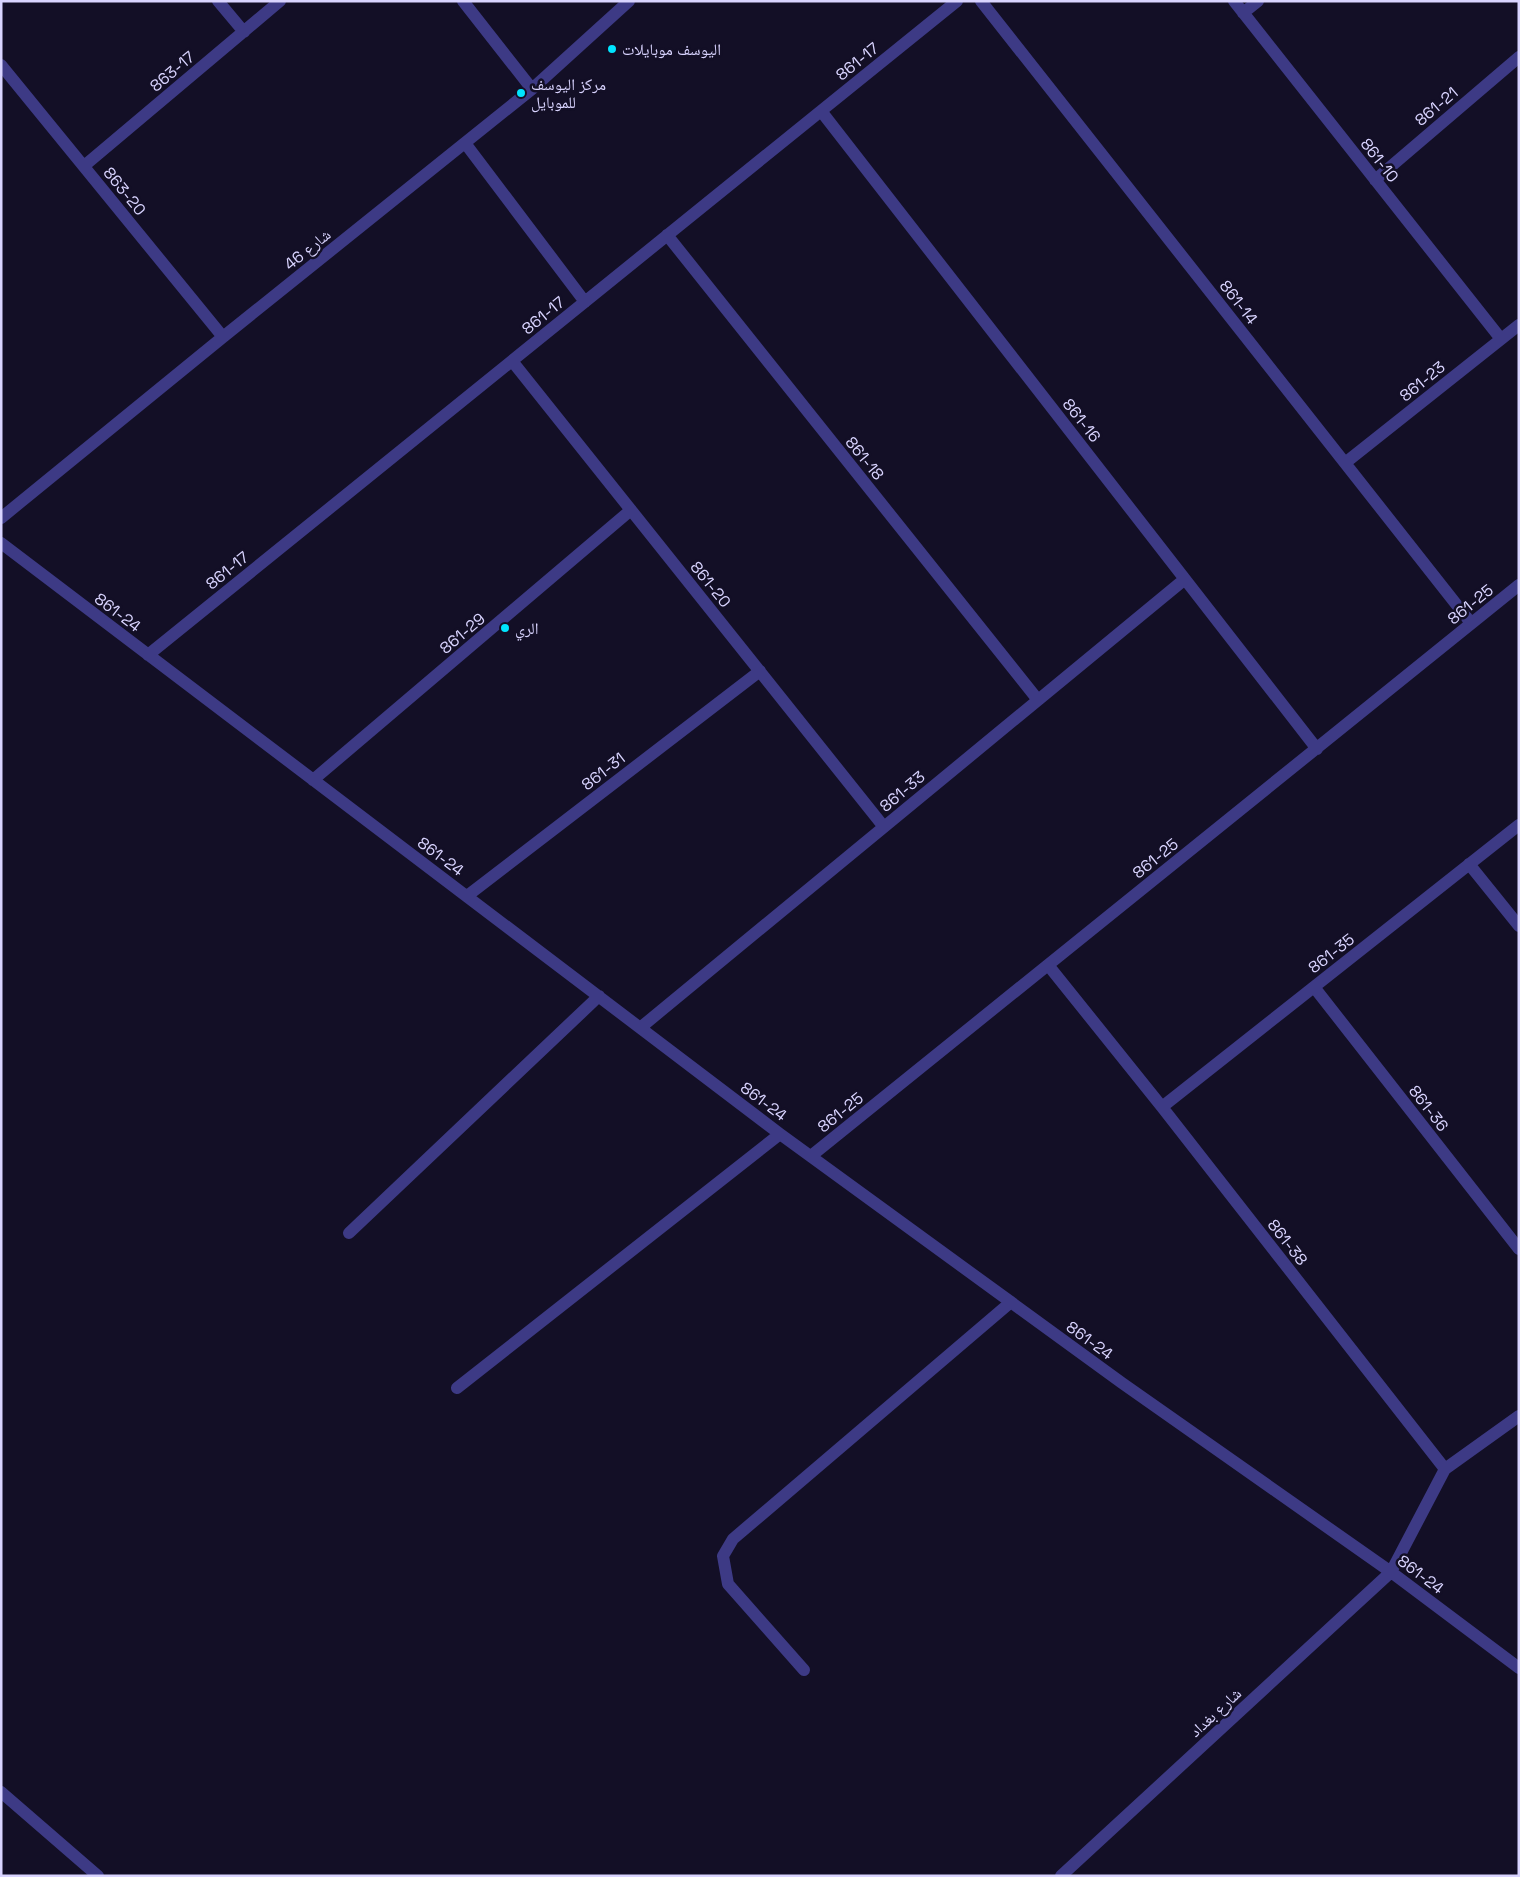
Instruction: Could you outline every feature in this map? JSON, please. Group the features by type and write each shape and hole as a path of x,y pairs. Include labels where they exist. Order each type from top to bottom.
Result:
{"street":[{"path":"218,1 244,32"},
{"name":"863-17","path":"84,166 280,1"},
{"path":"463,1 532,89"},
{"name":"شارع 46","path":"1,518 532,89 629,1"},
{"name":"861-17","path":"148,655 957,1"},
{"name":"861-14","path":"981,1 1471,623"},
{"name":"861-10","path":"1234,1 1501,339"},
{"path":"1243,13 1258,1"},
{"name":"861-21","path":"1375,180 1519,57"},
{"name":"863-20","path":"1,65 223,337"},
{"name":"861-16","path":"821,111 1317,748"},
{"path":"465,143 585,302"},
{"name":"861-18","path":"667,235 1038,700"},
{"name":"861-23","path":"1345,463 1519,324"},
{"name":"861-20","path":"512,360 884,827"},
{"name":"861-29","path":"314,780 631,510"},
{"name":"861-24","path":"1,543 780,1134 1122,1383 1391,1572 1519,1668"},
{"name":"861-33","path":"640,1028 1185,579"},
{"name":"861-25","path":"811,1156 1519,585"},
{"name":"861-31","path":"467,896 760,671"},
{"name":"861-35","path":"1162,1107 1519,824"},
{"path":"1469,864 1519,926"},
{"name":"861-38","path":"1048,965 1162,1107 1445,1469"},
{"name":"861-36","path":"1314,987 1519,1249"},
{"path":"349,1233 599,996"},
{"path":"457,1388 780,1134"},
{"path":"804,1670 728,1584 723,1556 733,1539 1011,1302"},
{"path":"1445,1469 1519,1416"},
{"name":"شارع بغداد","path":"1061,1876 1391,1572 1445,1469"},
{"path":"1,1792 98,1876"}],"place":[{"name":"اليوسف موبايلات","path":"612,49"},
{"name":"مركز اليوسف للموبايل","path":"521,93"},
{"name":"الري","path":"505,628"}]}
